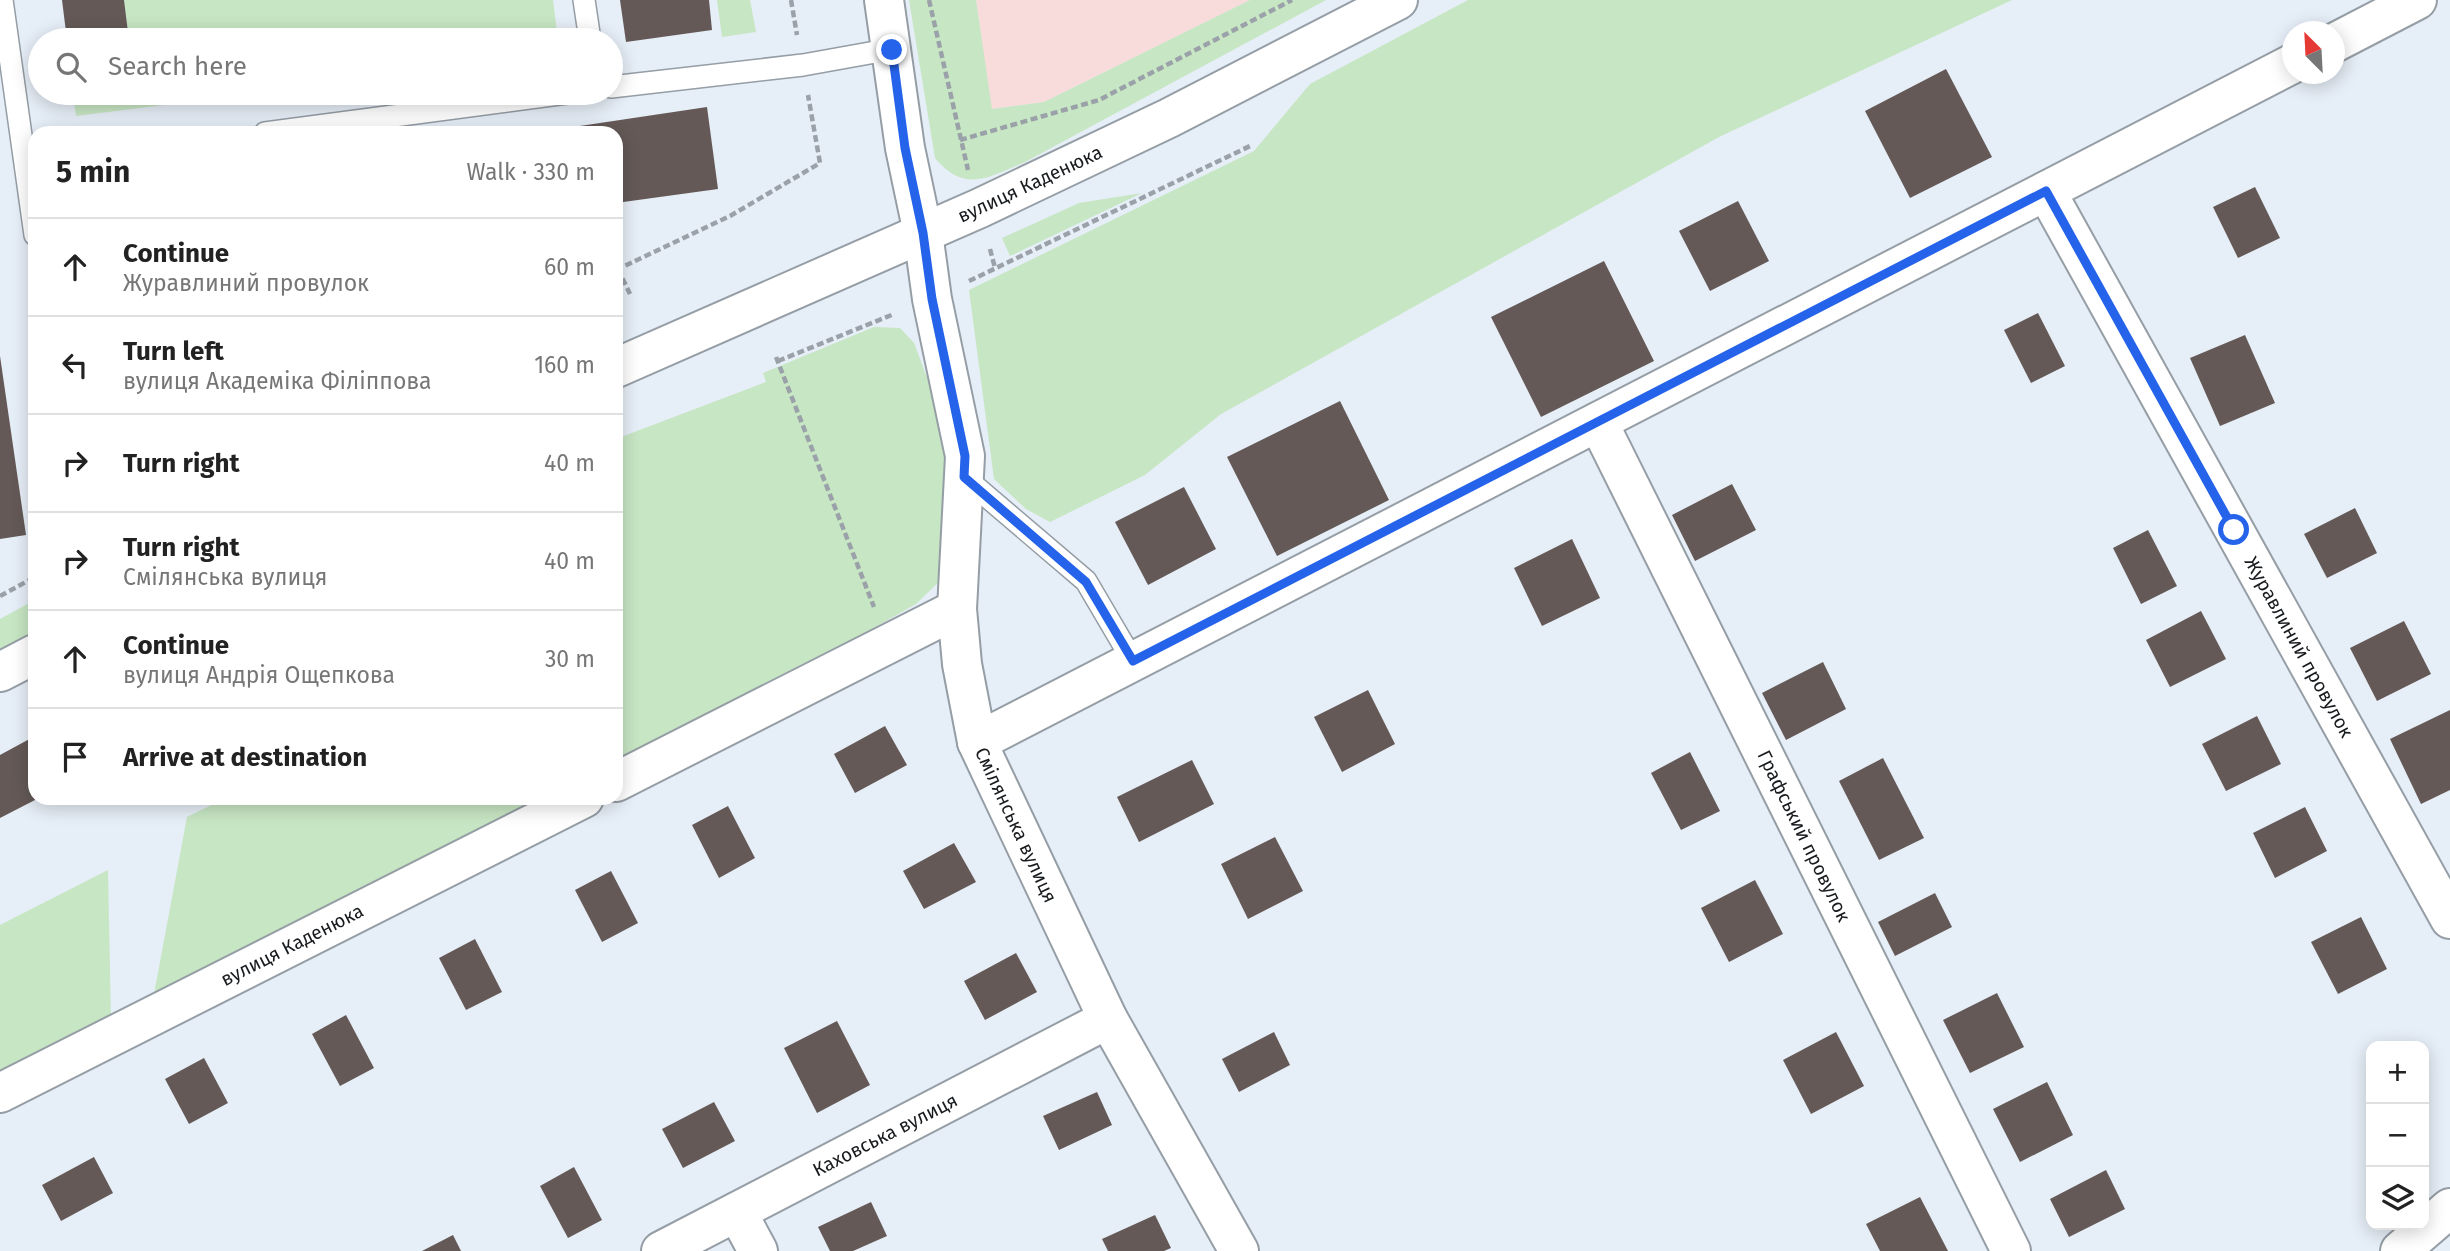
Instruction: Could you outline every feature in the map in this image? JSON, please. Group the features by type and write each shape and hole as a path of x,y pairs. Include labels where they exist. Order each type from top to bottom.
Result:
{"street":[{"name":"Смілянська вулиця","path":"884,0 905,148 923,233 932,299 965,456 957,609 962,664 976,742 1108,1019 1239,1251"},
{"name":"вулиця Каденюка","path":"623,365 979,208 1169,118 1398,0"},
{"path":"2345,37 2417,0"},
{"path":"976,742 2282,69"},
{"name":"Журавлиний провулок","path":"2046,191 2450,919"},
{"name":"Графський провулок","path":"1598,422 2011,1251"},
{"path":"623,778 957,609"},
{"path":"0,672 28,657"},
{"name":"вулиця Каденюка","path":"0,1093 570,805"},
{"name":"Каховська вулиця","path":"661,1251 1108,1019"},
{"path":"2400,1251 2450,1208"},
{"path":"737,1212 758,1251"}],"lane":[{"path":"2,0 28,152"},
{"path":"584,0 588,28"},
{"path":"623,86 803,65 892,50"},
{"path":"318,126 476,105"},
{"path":"964,477 1086,582 1133,661"}],"path":[{"path":"929,0 960,140 1099,100 1292,0"},
{"path":"888,644 777,359 932,299 1250,146"},
{"path":"623,267 730,216 820,163"},
{"path":"623,281 630,294"},
{"path":"0,596 28,581"}],"shaded area":[{"path":"976,0 1250,0 1044,102 991,109"}],"green space":[{"path":"124,0 553,0 556,28 128,28"},
{"path":"717,0 750,0 756,32 722,37"},
{"path":"909,0 976,0 992,109 1044,102 1250,0 1326,0 1025,162 988,177 967,179 946,169 935,158"},
{"path":"1468,0 2012,0 1719,137 1221,414 1145,475 1050,522 1026,509 994,479 969,290 1254,151 1310,84"},
{"path":"75,105 164,105 76,116"},
{"path":"1142,193 1010,256 1002,238 1079,203"},
{"path":"874,327 900,328 914,343 948,433 944,577 916,604 870,630 623,755 623,436 766,382 763,373"},
{"path":"28,604 28,636 0,651 0,619"},
{"path":"212,805 525,805 154,994 187,817"},
{"path":"108,870 111,1020 0,1077 0,925"}],"building":[{"path":"62,0 124,0 128,28 66,28"},
{"path":"620,0 709,0 712,30 626,42"},
{"path":"1946,69 1992,157 1910,198 1865,111"},
{"path":"707,107 718,189 623,202 623,126 580,126"},
{"path":"2255,187 2280,238 2238,258 2213,207"},
{"path":"1738,201 1769,261 1710,291 1679,231"},
{"path":"1604,261 1654,361 1541,417 1491,317"},
{"path":"2038,313 2065,366 2031,383 2004,330"},
{"path":"2245,335 2275,403 2220,426 2190,358"},
{"path":"0,356 26,535 0,539"},
{"path":"1340,401 1389,500 1277,556 1227,457"},
{"path":"1732,484 1756,530 1695,561 1672,515"},
{"path":"1184,487 1216,549 1148,585 1115,522"},
{"path":"2355,508 2377,553 2327,578 2304,534"},
{"path":"2148,530 2177,586 2141,604 2113,548"},
{"path":"1572,539 1600,598 1542,626 1514,568"},
{"path":"2201,611 2226,659 2170,687 2146,640"},
{"path":"2404,621 2431,674 2377,701 2350,648"},
{"path":"1823,662 1846,709 1786,740 1762,693"},
{"path":"1368,690 1395,744 1342,772 1314,717"},
{"path":"2450,710 2450,790 2421,804 2390,739"},
{"path":"2257,716 2281,764 2226,791 2202,744"},
{"path":"885,726 907,765 855,793 834,754"},
{"path":"28,740 28,804 0,818 0,755"},
{"path":"1690,752 1720,811 1681,830 1651,773"},
{"path":"1883,758 1924,838 1879,860 1839,781"},
{"path":"1192,760 1214,804 1139,842 1117,797"},
{"path":"728,806 755,858 719,878 692,825"},
{"path":"2305,807 2327,851 2275,878 2253,833"},
{"path":"1275,837 1303,891 1248,919 1221,864"},
{"path":"954,843 976,882 924,909 903,871"},
{"path":"611,871 638,923 602,942 575,890"},
{"path":"1755,880 1783,934 1729,962 1701,908"},
{"path":"1935,893 1952,927 1895,956 1878,922"},
{"path":"2361,917 2387,969 2338,994 2311,942"},
{"path":"475,939 502,992 466,1010 439,958"},
{"path":"1016,953 1037,992 985,1020 964,981"},
{"path":"1997,993 2024,1047 1970,1073 1943,1020"},
{"path":"346,1015 374,1068 340,1086 312,1034"},
{"path":"837,1021 870,1085 817,1113 784,1048"},
{"path":"1274,1032 1290,1065 1239,1092 1222,1059"},
{"path":"1836,1032 1864,1086 1811,1114 1783,1060"},
{"path":"204,1058 228,1103 189,1124 165,1079"},
{"path":"2047,1082 2073,1135 2020,1162 1993,1109"},
{"path":"1097,1092 1112,1125 1059,1150 1043,1116"},
{"path":"714,1102 735,1141 683,1168 662,1129"},
{"path":"94,1157 113,1193 61,1221 42,1185"},
{"path":"574,1167 602,1220 568,1238 540,1186"},
{"path":"2106,1170 2125,1209 2069,1237 2050,1199"},
{"path":"1920,1197 1948,1251 1880,1251 1866,1224"},
{"path":"871,1202 887,1236 853,1251 830,1251 818,1227"},
{"path":"1155,1215 1171,1248 1164,1251 1108,1251 1102,1239"},
{"path":"453,1235 461,1251 422,1251"}],"route":[{"path":"892,50 905,148 923,233 932,299 965,456 964,477 1086,582 1133,661 2046,191 2234,530"}]}
